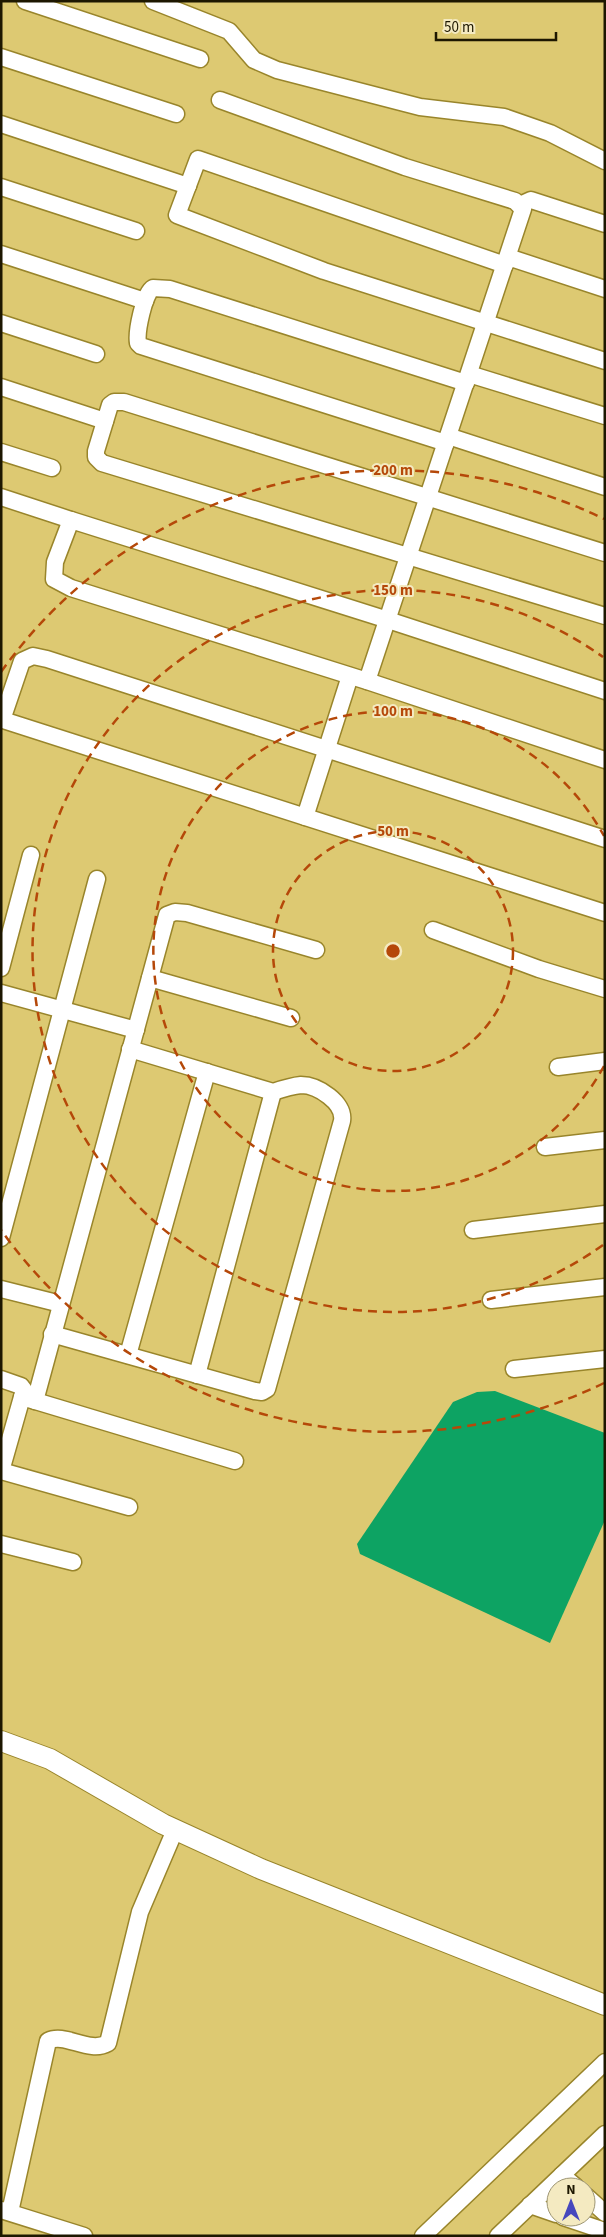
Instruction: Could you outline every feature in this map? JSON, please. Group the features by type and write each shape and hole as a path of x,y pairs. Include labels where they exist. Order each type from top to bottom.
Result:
{"street":[{"path":"25,1 200,59"},
{"path":"153,1 229,31 254,60 277,70 420,107 504,117 550,133 605,160"},
{"path":"1,57 176,114"},
{"path":"220,100 520,205 523,209 367,681"},
{"path":"1,124 188,186"},
{"path":"605,289 506,261 198,159 177,215 324,271 605,361"},
{"path":"1,187 136,231"},
{"path":"520,205 531,200 605,224"},
{"path":"1,254 145,301"},
{"path":"605,416 467,379 170,289 153,288 147,293 137,334 138,343 141,346 605,487"},
{"path":"1,323 96,354"},
{"path":"1,387 105,421"},
{"path":"605,554 124,402 114,402 110,405 96,451 96,457 102,463 605,616"},
{"path":"1,452 52,468"},
{"path":"1,497 605,691"},
{"path":"71,520 55,562 54,579 71,588 367,681 605,760"},
{"path":"605,839 47,659 32,656 22,661 4,712 3,717 6,721 605,913"},
{"path":"305,817 350,676"},
{"path":"1,968 31,855"},
{"path":"1,1238 64,1011 98,879"},
{"path":"129,1507 1,1471 29,1399 61,1304 167,915 175,912 187,913 316,950"},
{"path":"434,930 539,969 605,989"},
{"path":"150,978 291,1018"},
{"path":"1,993 136,1030"},
{"path":"52,1334 255,1391 262,1392 267,1389 342,1121 343,1115 339,1106 315,1088 303,1085 273,1092 130,1049"},
{"path":"558,1067 605,1061"},
{"path":"128,1355 207,1072"},
{"path":"198,1375 273,1092"},
{"path":"545,1147 605,1140"},
{"path":"473,1230 605,1214"},
{"path":"491,1300 605,1287"},
{"path":"1,1289 61,1304"},
{"path":"514,1369 605,1359"},
{"path":"1,1379 21,1386 29,1399 235,1461"},
{"path":"1,1544 73,1562"},
{"path":"1,1741 30,1750 67,1767 133,1808 175,1830 261,1869 605,2005"},
{"path":"84,2236 5,2211 48,2040 55,2039 97,2047 108,2043 140,1912 175,1830"},
{"path":"423,2236 605,2062"},
{"path":"498,2236 605,2134"},
{"path":"530,2205 546,2211"},
{"path":"593,2227 605,2231"}],"shaded area":[{"path":"495,1391 605,1433 605,1520 550,1643 360,1554 357,1544 453,1402 477,1392"}]}
